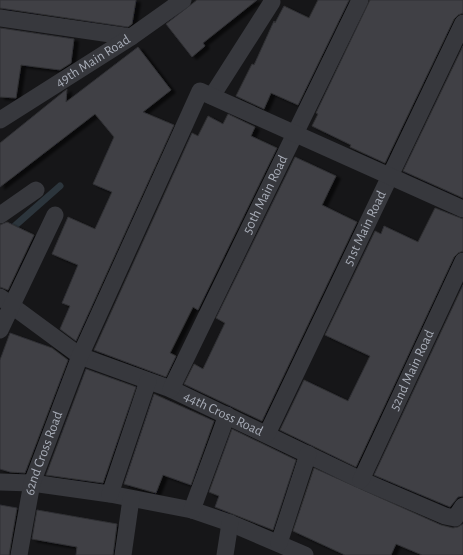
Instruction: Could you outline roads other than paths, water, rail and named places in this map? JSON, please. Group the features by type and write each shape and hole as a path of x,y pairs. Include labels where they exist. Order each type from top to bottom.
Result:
{"street":[{"name":"49th Main Road","path":"2,116 131,37 184,0"},
{"name":"50th Main Road","path":"171,389 294,133 360,0"},
{"path":"272,2 212,96 463,209"},
{"path":"0,18 131,37"},
{"name":"51st Main Road","path":"267,434 463,23"},
{"name":"62nd Cross Road","path":"19,555 32,484 80,356 200,91 212,96"},
{"path":"0,215 36,190"},
{"path":"0,330 6,301 56,215"},
{"name":"52nd Main Road","path":"361,480 463,261"},
{"name":"44th Cross Road","path":"6,301 80,356 171,389 361,480 445,516 459,512"},
{"path":"110,494 148,381"},
{"path":"192,510 227,415"},
{"path":"278,543 308,454"},
{"path":"0,482 32,484 110,494 192,510 230,523 305,555"},
{"path":"123,555 131,499"},
{"path":"225,555 230,523"}],"waterway":[{"path":"0,239 60,186"}]}
